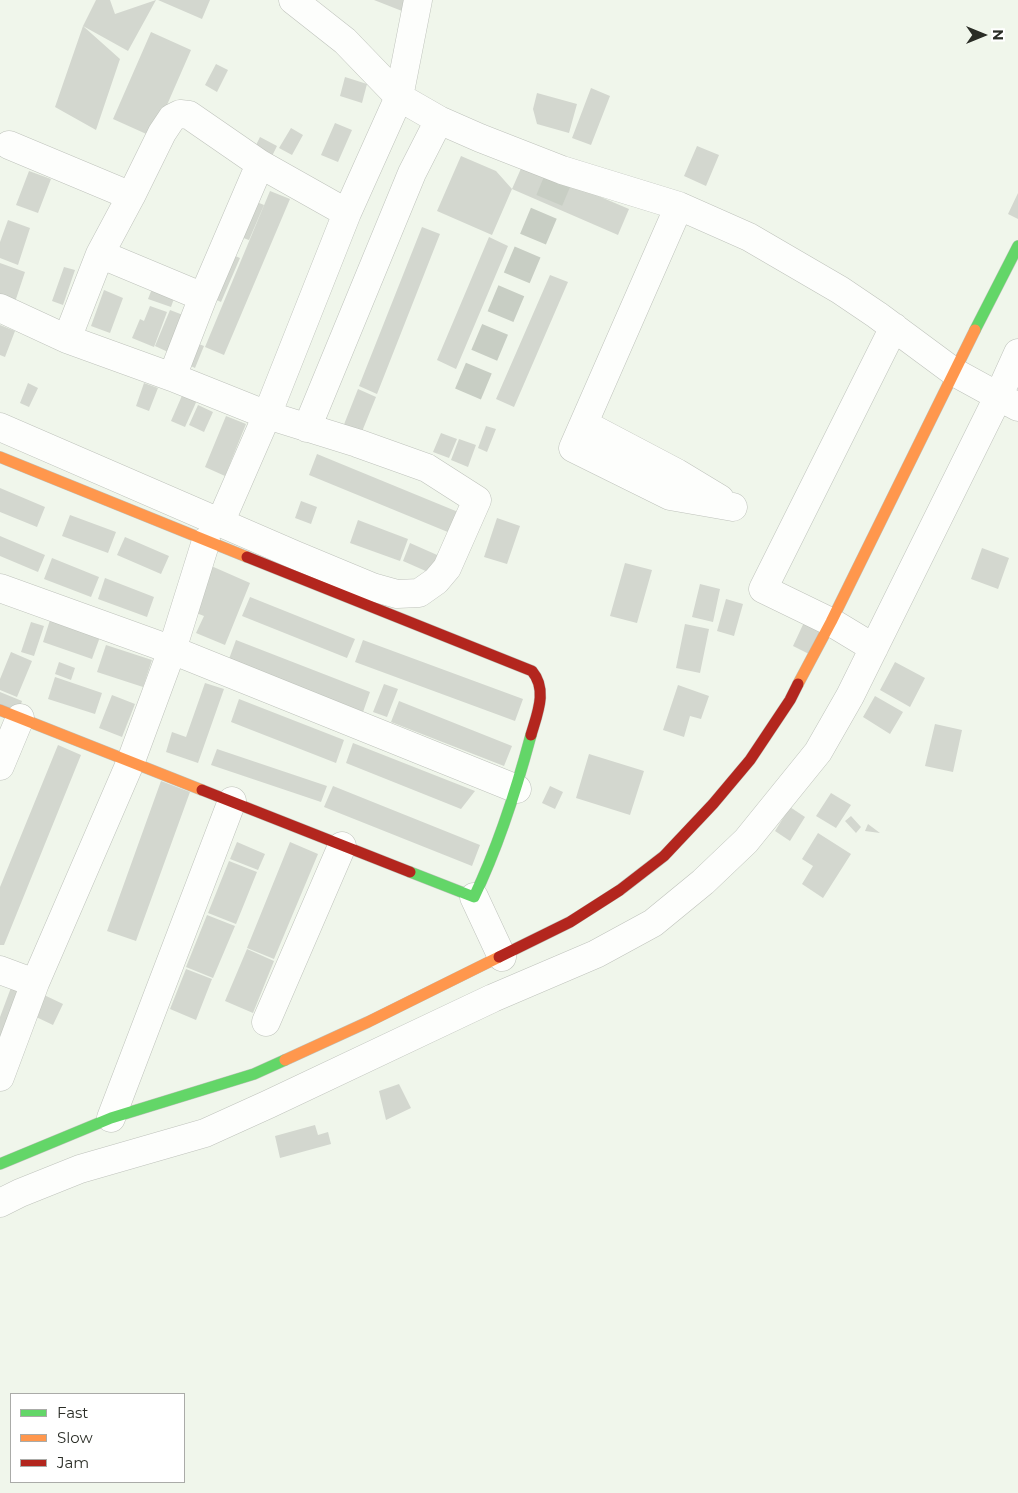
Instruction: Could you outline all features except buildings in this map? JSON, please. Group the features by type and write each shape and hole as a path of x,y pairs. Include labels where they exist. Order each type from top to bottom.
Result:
{"street":[{"path":"293,0 345,41 399,97 439,120 554,167 678,206 750,237 840,290 985,388"},
{"path":"0,1077 35,984 132,760 213,532 268,415 347,213 361,186 399,97 418,0"},
{"path":"67,339 100,254 132,196 162,133 172,118 180,114 189,115 260,164 347,213"},
{"path":"307,428 412,173 439,120"},
{"path":"3,150 132,196"},
{"path":"172,377 203,297 260,164"},
{"path":"361,186 412,173"},
{"path":"584,424 677,473 733,507 670,496 573,448 678,206"},
{"path":"0,1164 112,1118 254,1074 368,1022 570,922 620,890 664,856 713,804 750,760 790,700 852,635 985,388 1018,246"},
{"path":"100,254 203,297"},
{"path":"0,308 67,339 172,377 268,415 357,443 427,468 478,500 447,568 436,581 419,593 397,594 385,592 0,457"},
{"path":"852,635 763,589 894,326"},
{"path":"0,1203 80,1169 205,1133 269,1104 493,998 596,954 653,923 703,882 746,841 818,752 850,696 852,635 985,388 1018,353"},
{"path":"0,426 213,532 532,671 537,677 541,691 538,711 517,789 492,859 474,897"},
{"path":"0,588 172,650 517,789"},
{"path":"0,766 10,714 132,760 342,846 474,897 502,957"},
{"path":"112,1118 232,801"},
{"path":"266,1022 342,846"},
{"path":"0,970 35,984"}],"tunnel":[{"path":"468,394 562,170"}],"traffic: fast":[{"path":"975,330 1018,246"},
{"path":"410,872 474,897 506,818 531,735"},
{"path":"0,1164 111,1118 254,1074 285,1060"}],"traffic: slow":[{"path":"798,684 831,622 975,330"},
{"path":"0,457 247,557"},
{"path":"0,710 202,790"},
{"path":"285,1060 368,1022 499,957"}],"traffic: jam":[{"path":"247,557 532,671 537,678 540,702 531,735"},
{"path":"499,957 570,922 620,890 664,856 713,804 750,760 790,700 798,684"},
{"path":"202,790 410,872"}]}
